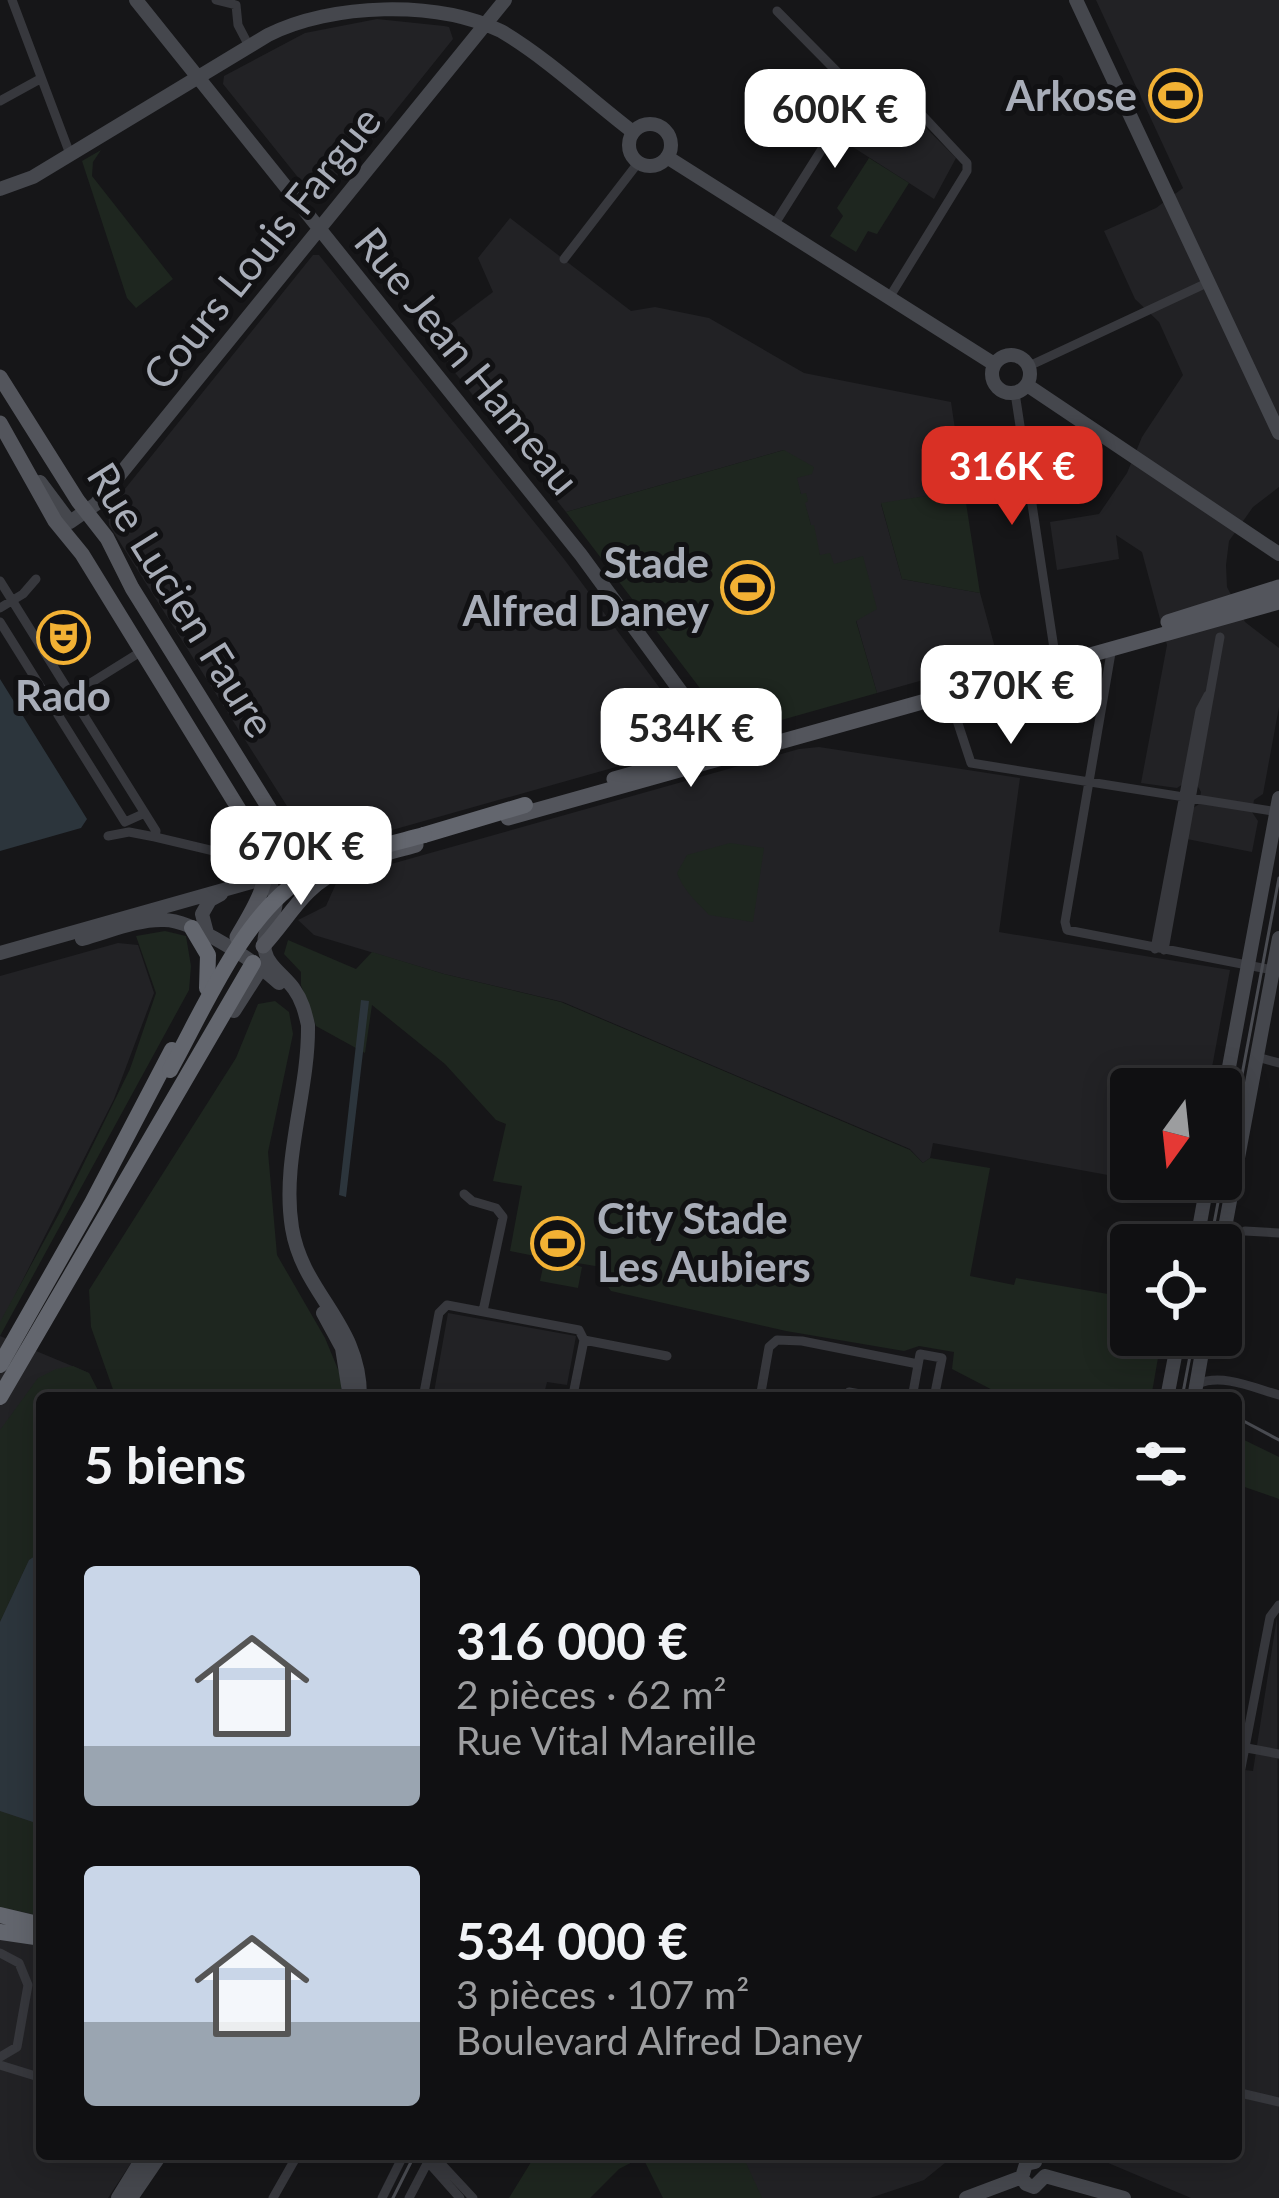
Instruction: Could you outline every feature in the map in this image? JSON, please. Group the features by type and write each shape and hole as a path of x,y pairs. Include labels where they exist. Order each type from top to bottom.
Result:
{"highway":[{"path":"0,1365 249,932 283,892 330,863 525,805"},
{"path":"200,933 208,955 207,988"},
{"path":"102,1184 131,1123 230,950"},
{"path":"0,1397 261,958"},
{"path":"0,1923 36,1930"}],"main road":[{"name":"Rue Lucien Faure","path":"0,377 109,542 132,588 286,836 292,864"},
{"name":"Rue Lucien Faure","path":"0,423 8,452 29,472 55,521 82,554 266,856"},
{"path":"261,958 307,893 328,876 364,860 625,787 729,751 1279,586"},
{"path":"266,878 322,855 1279,602"},
{"path":"230,950 258,902 266,878 266,856"},
{"path":"261,958 289,897 292,864"}],"street":[{"path":"12,0 70,154"},
{"name":"Rue Jean Hameau","path":"136,0 581,556 729,751"},
{"path":"216,0 236,5 238,25 249,46"},
{"name":"Cours Louis Fargue","path":"87,513 506,0"},
{"path":"1076,0 1279,433"},
{"path":"0,190 24,181 249,46 318,14 380,3 424,9 503,32 633,132"},
{"path":"777,11 857,92 871,102 923,116 962,154 967,171 889,298"},
{"path":"0,101 40,79"},
{"path":"774,225 857,92"},
{"path":"633,132 652,124 664,129 670,140 668,157 657,165 638,163"},
{"path":"633,132 629,145 638,163"},
{"path":"668,157 994,364"},
{"path":"564,259 638,163"},
{"path":"1055,655 1021,389 1029,366 1209,282"},
{"path":"994,364 1010,354 1022,357 1029,366"},
{"path":"994,364 994,383 1003,392 1021,389 1279,544"},
{"path":"29,472 67,521 87,513"},
{"path":"1212,507 1279,554"},
{"path":"0,608 36,579"},
{"path":"0,580 156,831 155,837"},
{"path":"0,622 124,822 145,813"},
{"path":"1160,949 1200,710 1210,690 1220,637"},
{"path":"19,654 38,641"},
{"path":"1112,647 1067,930 1276,970"},
{"path":"52,707 142,650"},
{"path":"948,693 971,763 1278,807 1229,1068"},
{"path":"87,762 106,749"},
{"path":"108,836 129,832 250,860 266,856"},
{"path":"286,836 303,852 322,855"},
{"path":"0,957 266,878 277,901 261,958"},
{"path":"200,933 205,906 237,887"},
{"path":"0,957 165,920 230,950 261,958 294,988 308,1025 289,1198 293,1234 303,1262 353,1346 359,1392"},
{"path":"1226,1224 1279,938"},
{"path":"261,958 287,993 299,1025 281,1198 285,1236 300,1275 342,1348 349,1392"},
{"path":"1257,1058 1279,1064"},
{"path":"464,1194 496,1208 502,1217 483,1311"},
{"path":"1244,1231 1279,1233"},
{"path":"424,1392 442,1307 452,1305 579,1330 584,1340 574,1390"},
{"path":"584,1340 667,1357"},
{"path":"761,1392 769,1348 777,1340 918,1364"},
{"path":"913,1392 920,1354 942,1358 935,1392"},
{"path":"1169,1392 1175,1356"},
{"path":"1195,1392 1201,1357 1231,1381"},
{"path":"1195,1392 1209,1379 1279,1395"},
{"path":"1242,1738 1270,1617 1279,1605"},
{"path":"1242,1747 1279,1754"},
{"path":"0,1953 19,1963 28,1985 17,2047 0,2061 36,2076"},
{"path":"1242,2093 1279,2102"},
{"path":"118,2198 141,2160"},
{"path":"131,2198 156,2160"},
{"path":"273,2198 295,2160"},
{"path":"382,2198 401,2160"},
{"path":"409,2198 426,2160"},
{"path":"429,2160 460,2198"},
{"path":"430,2160 473,2198"},
{"path":"1033,2160 1022,2176 1026,2184 1034,2187 1046,2176"},
{"path":"1038,2160 1046,2176"},
{"path":"966,2198 1022,2176"},
{"path":"1046,2176 1124,2198"}],"shaded area":[{"path":"1096,0 1279,0 1279,487 1253,507 1229,541 1226,565 1227,587 1245,622 1279,648 1279,707 1263,794 1254,800 1252,812 1258,821 1252,852 1187,839 1192,809 1199,804 1197,785 1177,788 1141,783 1167,645 1142,552 1116,535 1119,559 1057,570 1050,522 1099,514 1183,375 1159,322 1135,299 1104,231 1156,208 1183,188"},
{"path":"377,19 449,27 453,39 327,196 313,196 223,84 224,76 305,33"},
{"path":"871,108 920,122 956,158 934,199 845,142"},
{"path":"101,150 93,162 92,176 173,279 136,308 127,298 82,161"},
{"path":"869,158 909,183 877,234 868,231 856,252 830,236 843,216 837,208"},
{"path":"510,218 631,311 655,307 709,318 804,373 951,402 964,490 881,504 902,579 980,593 998,659 877,693 856,620 862,557 833,565 820,556 804,502 806,494 801,494 784,450 566,512 429,340 493,292 478,258"},
{"path":"313,255 319,255 564,559 696,737 694,745 346,843 311,844 109,525 108,510"},
{"name":"Stade Alfred Daney","path":"784,450 814,467 812,474 797,478 801,494 806,493 820,555 830,553 834,564 863,556 877,609 856,621 877,693 739,732 731,729 566,512"},
{"path":"964,490 980,593 902,579 881,503"},
{"path":"0,679 87,819 81,828 0,851"},
{"path":"819,747 1020,778 999,932 1230,970 1212,1068 1110,1068 1110,1175 933,1143 930,1158 923,1163 910,1149 563,1002 444,974 314,935 298,920 326,906 338,879"},
{"path":"730,843 764,848 753,922 709,915 677,873 687,855"},
{"path":"165,931 186,936 189,990 0,1336 0,1322 130,1069 156,993 136,936"},
{"path":"288,940 356,969 372,952 561,1002 910,1150 923,1163 930,1158 990,1168 970,1276 1014,1285 1016,1278 1110,1294 1110,1356 1158,1356 1152,1392 996,1392 952,1369 954,1352 919,1346 904,1351 786,1331 611,1291 599,1274 600,1267 595,1266 548,1258 582,1267 578,1288 540,1281 545,1258 510,1251 522,1186 493,1181 506,1124 496,1120 445,1064 372,1005 365,1053 316,1026 301,972 284,954"},
{"path":"118,943 138,945 154,993 114,1099 0,1325 0,976"},
{"path":"361,1000 369,1001 346,1197 339,1195"},
{"path":"275,1001 289,1012 293,1034 268,1152 277,1255 325,1338 342,1379 341,1392 114,1392 91,1327 89,1290 236,1058 258,1004"},
{"path":"448,1313 576,1336 567,1385 547,1382 544,1392 434,1392"},
{"path":"0,1336 89,1373 98,1392 36,1392 36,2160 133,2160 108,2198 0,2198"},
{"path":"73,1366 89,1373 99,1392 36,1392 36,1556 29,1560 0,1622 0,1430 38,1378"},
{"path":"1242,1439 1279,1457 1279,1499 1242,1486"},
{"path":"36,1556 36,1823 0,1811 0,1622 29,1560"},
{"path":"1277,1617 1279,2198 1191,2198 1101,2160 1242,2160 1242,1770 1253,1771"},
{"path":"0,1811 36,1823 36,1915 0,1907"},
{"path":"532,2160 636,2160 619,2169 590,2198 509,2198"},
{"path":"644,2160 745,2160 762,2198 663,2198"},
{"path":"744,2160 949,2160 924,2180 870,2198 761,2198"}],"tram line":[{"path":"1214,1224 1279,878"},
{"path":"1183,1392 1190,1356"},
{"path":"1242,1420 1279,1440"},
{"path":"393,2198 412,2160"}],"place":[{"name":"Arkose","path":"1176,96"},
{"name":"Stade Alfred Daney","path":"748,587"},
{"name":"Rado","path":"63,637"},
{"name":"City Stade Les Aubiers","path":"558,1243"}]}
